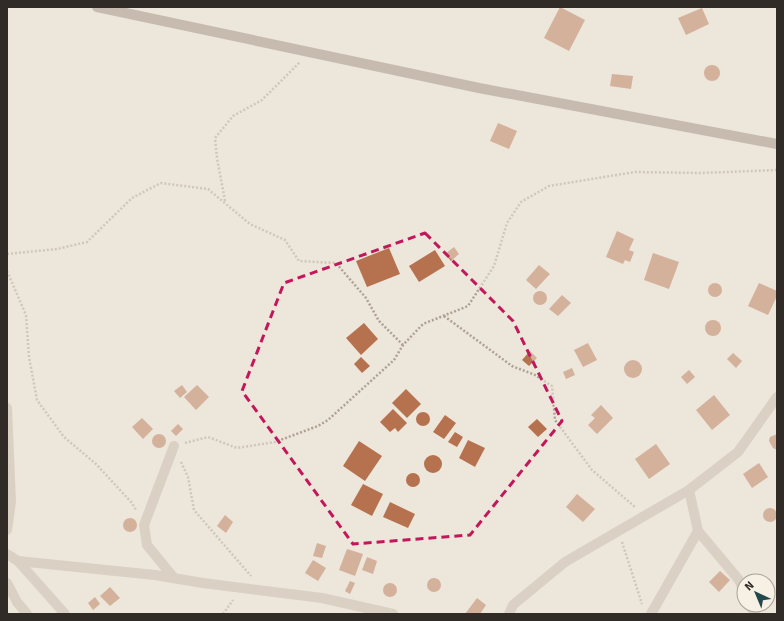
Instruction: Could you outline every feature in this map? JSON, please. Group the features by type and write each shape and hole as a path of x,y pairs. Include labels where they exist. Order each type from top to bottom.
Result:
{"main road":[{"path":"97,7 480,88 777,144"}],"street":[{"path":"509,614 513,605 565,562 689,490 738,452 777,397"},
{"path":"7,408 11,502 7,530"},
{"path":"174,446 144,525 147,545 174,578"},
{"path":"689,490 698,531 736,576"},
{"path":"651,614 698,531"},
{"path":"7,554 18,561 65,614"},
{"path":"18,561 174,578 322,598 393,614"},
{"path":"7,583 17,602 27,614"}],"path":[{"path":"225,202 215,138 233,116 262,100 310,52"},
{"path":"263,591 194,510 188,477 174,446 208,437 238,448 275,442 318,426 328,420 394,360 403,345 423,324 468,306 494,266 507,223 521,202 549,186 635,172 701,173 777,170"},
{"path":"7,254 57,249 86,242 132,198 161,183 208,188 250,224 285,240 299,261 336,263 366,298 379,321 403,345"},
{"path":"7,271 26,315 29,357 37,400 64,437 96,464 132,503 144,525"},
{"path":"444,316 512,366 535,375 552,386 555,420 592,470 644,515"},
{"path":"618,530 643,607"}],"highlighted area":[{"path":"425,233 513,321 562,421 470,535 353,544 242,391 284,283"}],"building":[{"path":"560,7 585,20 569,51 544,38"},
{"path":"702,8 709,24 686,35 678,18"},
{"path":"709,65 715,65 720,70 718,79 715,81 709,81 704,76 704,70"},
{"path":"612,74 633,76 631,89 610,86"},
{"path":"498,123 517,131 509,149 490,141"},
{"path":"617,231 634,239 629,250 634,252 630,262 625,260 623,264 606,257"},
{"path":"454,247 459,254 451,261 445,254"},
{"path":"389,248 400,274 367,287 356,261"},
{"path":"435,250 445,266 419,282 409,266"},
{"path":"653,253 679,262 669,289 644,280"},
{"path":"539,265 550,274 536,289 526,280"},
{"path":"712,283 718,283 722,287 722,293 718,297 712,297 708,293 708,287"},
{"path":"759,283 777,291 777,296 768,315 748,306"},
{"path":"537,291 543,291 547,295 547,301 543,305 537,305 533,301 533,295"},
{"path":"562,295 571,303 558,316 549,309"},
{"path":"713,320 719,322 721,328 719,334 713,336 707,334 705,328 707,322"},
{"path":"364,323 378,339 361,355 346,338"},
{"path":"588,343 597,360 583,367 574,350"},
{"path":"530,351 537,358 529,366 522,360"},
{"path":"733,353 742,361 736,368 727,359"},
{"path":"361,357 370,366 362,373 354,364"},
{"path":"633,360 639,363 642,369 639,375 633,378 627,375 624,369 627,363"},
{"path":"572,368 575,375 566,379 563,372"},
{"path":"689,370 695,377 687,384 681,377"},
{"path":"182,385 187,392 180,398 174,391"},
{"path":"197,385 209,397 196,410 184,397"},
{"path":"406,389 421,404 407,418 392,403"},
{"path":"714,395 730,415 712,430 696,410"},
{"path":"601,405 613,418 597,434 588,425 595,418 591,415"},
{"path":"393,409 407,423 398,432 395,428 390,432 380,422"},
{"path":"423,412 428,414 430,419 428,424 423,426 418,424 416,419 418,414"},
{"path":"445,415 456,423 444,439 433,432"},
{"path":"142,418 153,429 143,439 132,427"},
{"path":"537,419 547,429 538,437 528,427"},
{"path":"178,424 183,429 176,436 171,431"},
{"path":"455,432 463,437 457,447 448,442"},
{"path":"156,434 162,434 166,438 166,444 162,448 156,448 152,444 152,438"},
{"path":"777,434 777,450 773,448 769,441 770,437"},
{"path":"468,440 485,448 475,467 459,458"},
{"path":"359,441 382,456 365,481 343,466"},
{"path":"656,444 670,464 649,479 635,459"},
{"path":"433,455 439,458 442,464 439,470 433,473 427,470 424,464 427,458"},
{"path":"759,463 768,477 752,488 743,474"},
{"path":"410,473 416,473 420,477 420,483 416,487 410,487 406,483 406,477"},
{"path":"363,484 383,494 372,516 351,505"},
{"path":"577,494 595,509 583,522 566,507"},
{"path":"390,502 415,514 408,528 383,517"},
{"path":"767,508 773,508 777,512 777,518 773,522 767,522 763,518 763,512"},
{"path":"225,515 233,522 226,533 217,526"},
{"path":"130,518 135,520 137,525 135,530 130,532 125,530 123,525 125,520"},
{"path":"317,543 326,546 322,558 313,556"},
{"path":"347,549 363,554 355,576 339,570"},
{"path":"367,557 377,561 373,574 362,570"},
{"path":"313,560 326,568 318,581 305,573"},
{"path":"720,571 730,580 719,592 709,582"},
{"path":"434,578 439,580 441,585 439,590 434,592 429,590 427,585 429,580"},
{"path":"350,581 355,583 350,594 345,591"},
{"path":"390,583 395,585 397,590 395,595 390,597 385,595 383,590 385,585"},
{"path":"110,587 120,598 110,606 100,596"},
{"path":"95,597 100,604 93,610 88,603"},
{"path":"477,598 486,605 480,614 465,614"}]}
